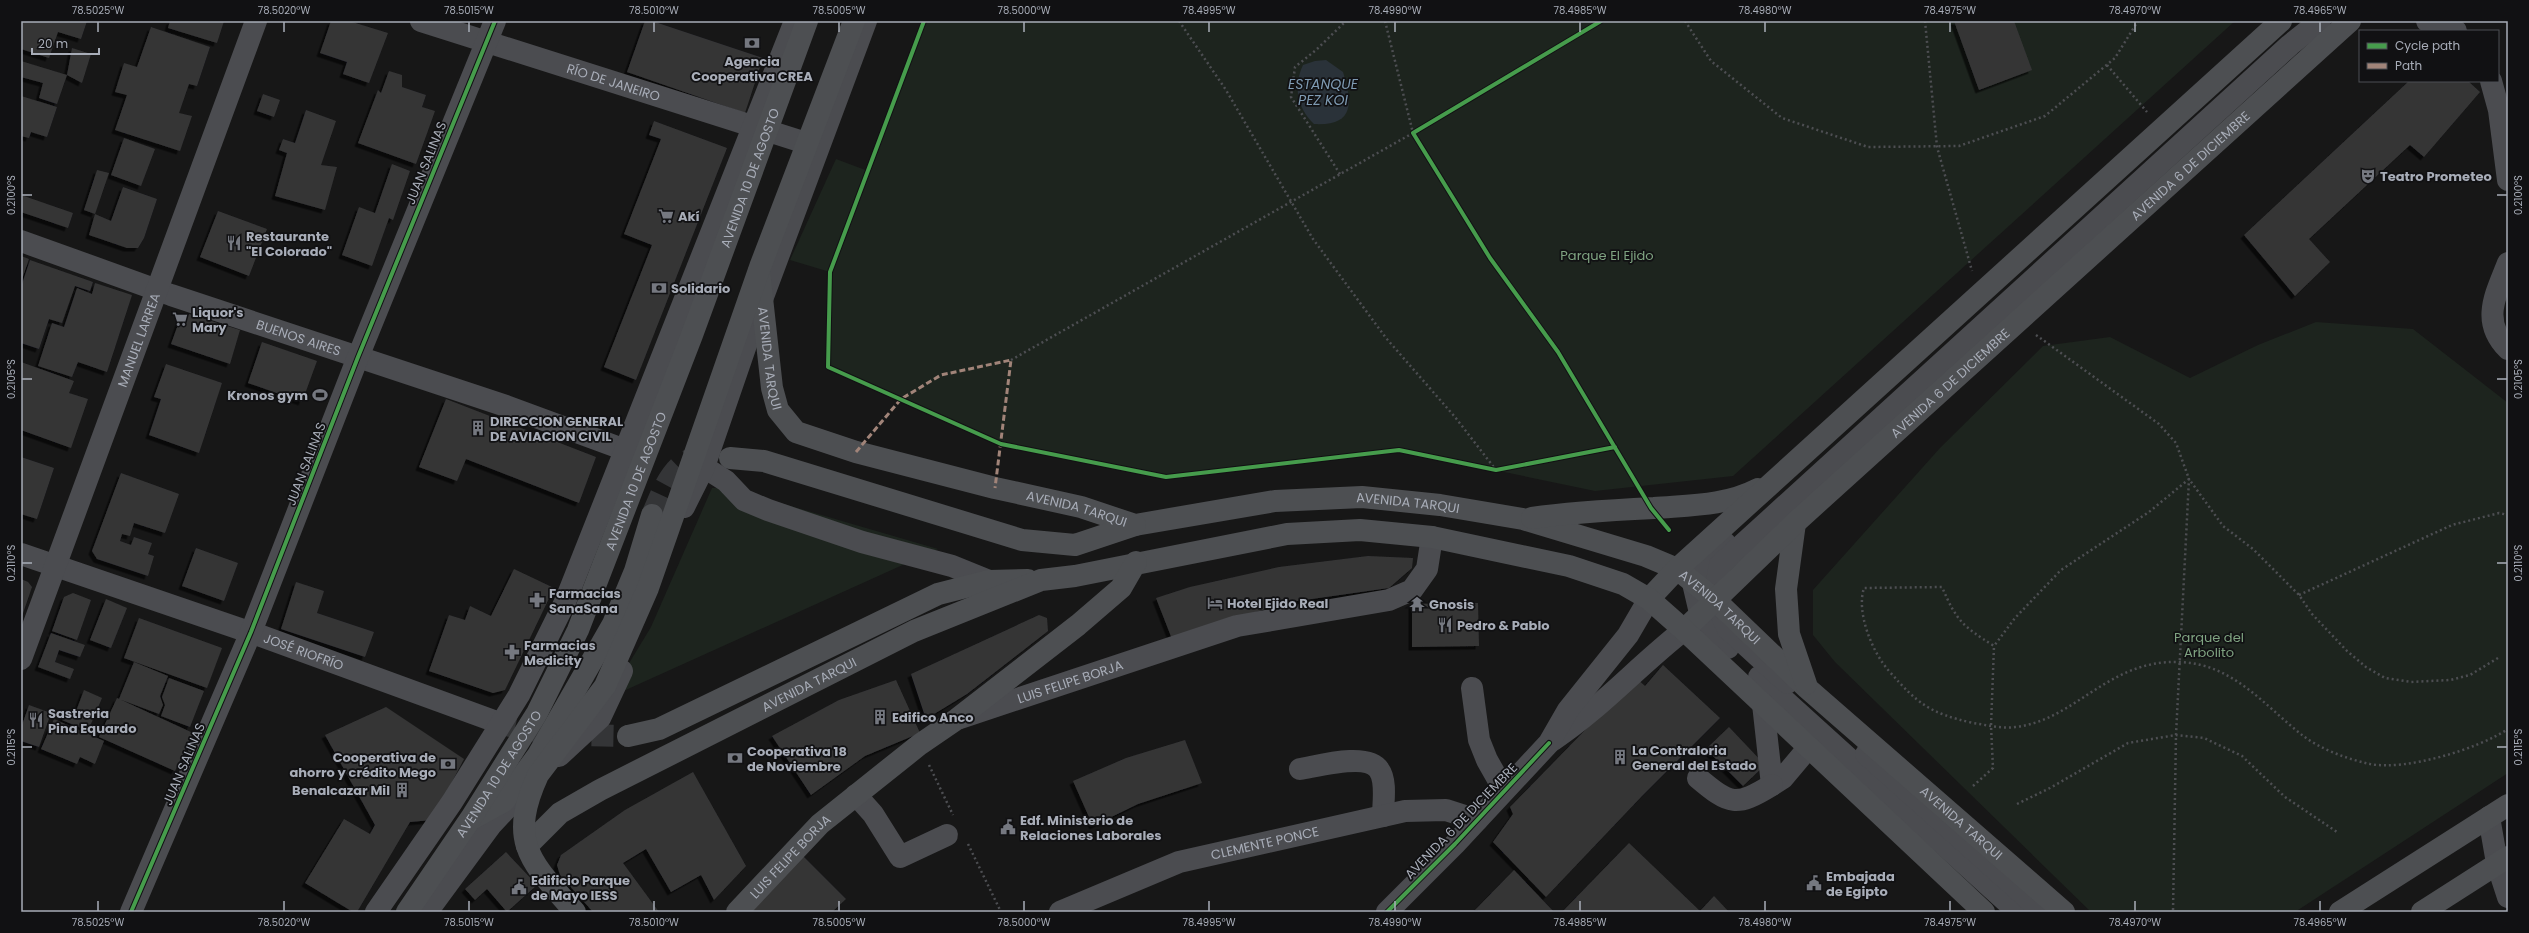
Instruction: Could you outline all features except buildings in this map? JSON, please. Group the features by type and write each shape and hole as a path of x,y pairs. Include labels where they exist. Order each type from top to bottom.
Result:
{"main road":[{"name":"AVENIDA 10 DE AGOSTO","path":"407,912 471,818 537,713 578,630 635,453 692,335 760,128 807,21"},
{"path":"575,912 532,862 524,832 524,813 538,775 605,686 648,588 759,271 806,143 854,21"},
{"name":"AVENIDA 6 DE DICIEMBRE","path":"1649,599 1677,569 2281,21"},
{"name":"AVENIDA 6 DE DICIEMBRE","path":"1684,630 1707,606 1795,523 2350,21"},
{"name":"AVENIDA TARQUI","path":"759,271 764,297 772,388 778,410 796,432 856,452 1081,507 1135,525 1275,501 1362,497 1440,505 1523,519 1646,556 1677,569 1693,583 1707,606 1807,688 2064,912"},
{"path":"730,458 764,461 1022,540 1075,545 1135,525 1136,562 1121,588 1078,625 957,719"},
{"path":"1523,519 1563,514 1710,504 1742,497 1777,479"},
{"path":"471,818 504,801 538,755 613,624 635,571 652,515"},
{"path":"1795,523 1786,589 1789,634 1807,688"},
{"name":"AVENIDA TARQUI","path":"527,846 560,813 600,790 914,631 1041,580 1075,576 1136,562 1287,534 1360,530 1432,537 1569,566 1623,584 1649,599 1684,630 1984,912"},
{"path":"628,736 659,729 938,594 989,581 1041,580"},
{"name":"LUIS FELIPE BORJA","path":"737,912 820,824 919,745 957,719"},
{"path":"2340,912 2508,805"},
{"path":"2422,912 2503,860"}],"street":[{"name":"MANUEL LARREA","path":"21,659 155,290 256,21"},
{"name":"RÍO DE JANEIRO","path":"421,21 806,143"},
{"name":"JUAN SALINAS","path":"131,912 251,632 358,357 495,21"},
{"path":"760,128 795,21"},
{"path":"427,912 491,825 538,775 600,718 651,609 680,516 704,467 764,297 866,21"},
{"path":"1693,583 1709,557 2298,21"},
{"path":"2018,912 1722,643 1707,606 1720,565 2290,45 2320,21"},
{"path":"2426,21 2454,30"},
{"path":"2448,21 2456,30"},
{"path":"2492,82 2499,110 2508,180"},
{"name":"BUENOS AIRES","path":"21,241 155,290 506,406 635,453"},
{"path":"2508,263 2494,293 2491,317 2501,342 2508,349"},
{"path":"376,912 452,802 519,695 565,602 635,453"},
{"path":"704,467 726,482 744,500 768,510 862,542 952,566 989,581"},
{"name":"LUIS FELIPE BORJA","path":"957,719 1237,626 1389,600 1412,590 1427,569 1432,537"},
{"name":"JOSÉ RIOFRÍO","path":"21,554 251,632 494,721"},
{"name":"AVENIDA 6 DE DICIEMBRE","path":"1549,743 1568,710 1628,634 1649,599"},
{"path":"1707,606 1728,629 2043,912"},
{"name":"AVENIDA 6 DE DICIEMBRE","path":"1387,912 1477,820 1549,743 1579,722 1653,655 1684,630"},
{"path":"1472,688 1479,740 1487,760 1504,790"},
{"path":"1763,704 1772,785"},
{"path":"1698,778 1717,793 1731,800 1742,800 1752,797 1783,778 1809,748"},
{"path":"1300,769 1355,760 1372,762 1380,770 1384,789 1383,816"},
{"path":"856,794 873,814 900,857 947,835"},
{"name":"CLEMENTE PONCE","path":"1060,912 1179,862 1405,811 1446,810 1477,820"},
{"path":"2489,817 2503,860 2508,897"}],"path":[{"path":"1179,21 1226,90 1313,239 1386,338 1455,417 1496,470"},
{"path":"1340,174 1290,97 1295,67 1316,50 1346,21"},
{"path":"1385,21 1414,133 1490,258 1558,352 1618,453"},
{"path":"1010,360 1414,133 1601,21"},
{"path":"1685,21 1711,61 1782,118 1868,147 1959,146 2044,116 2115,58 2138,21"},
{"path":"1925,21 1937,147 1974,279"},
{"path":"2029,331 2159,424 2176,443 2189,479 2223,526 2253,549 2299,595 2312,614 2347,651 2366,667 2385,678 2411,682 2450,680 2470,675 2498,658"},
{"path":"1607,448 1615,447"},
{"path":"1488,468 1496,470 1503,469"},
{"path":"1973,786 1993,768 1991,726 1994,646 2015,618 2061,570 2149,512 2189,479"},
{"path":"2173,912 2176,735 2189,479"},
{"path":"2299,595 2452,525 2499,514 2508,515"},
{"path":"1994,646 1963,626 1950,606 1942,587 1864,588 1860,600 1866,630 1886,668 1914,699 1945,717 1991,726 2016,727 2049,718 2116,676 2137,667 2180,662 2208,668 2240,681 2303,736 2336,753 2371,764 2409,763 2457,752 2499,735 2508,729"},
{"path":"2018,804 2050,788 2128,743 2176,735 2204,738 2242,756 2285,797 2337,832"}],"green space":[{"name":"Parque El Ejido","path":"924,21 2235,21 1733,476 1595,491 1399,450 1166,477 1001,444 828,367 830,272 790,260 836,159 868,171"},
{"name":"Parque del Arbolito","path":"2316,322 2413,329 2508,403 2508,773 2295,912 2091,912 1835,662 1813,635 1813,590 1940,448 2043,346 2110,337 2190,378 2258,345"},
{"path":"712,488 729,488 938,549 608,698 651,627"}],"water":[{"name":"ESTANQUE PEZ KOI","path":"1326,60 1343,72 1349,103 1347,111 1343,117 1337,121 1327,124 1314,124 1308,118 1300,104 1298,96 1298,81 1303,65 1315,61"}],"tunnel":[{"path":"652,515 665,486 677,469 685,462 694,458 705,457"},
{"path":"494,721 527,730 560,734 628,736"}],"marked path":[{"path":"856,452 901,399 941,375 1011,360 995,488"}],"cycle path":[{"path":"131,912 251,632 358,357 495,21"},
{"path":"924,21 830,272 828,367 1001,444 1166,477 1399,450 1496,470 1615,447"},
{"path":"1601,21 1413,133 1490,258 1558,352 1651,508 1669,530"},
{"path":"1387,912 1455,844 1549,743"}],"place":[{"name":"Agencia Cooperativa CREA","path":"752,43"},
{"name":"Teatro Prometeo","path":"2368,176"},
{"name":"Akí","path":"666,216"},
{"name":"Restaurante \"El Colorado\"","path":"234,243"},
{"name":"Solidario","path":"659,288"},
{"name":"Liquor's Mary","path":"180,319"},
{"name":"Kronos gym","path":"320,395"},
{"name":"DIRECCION GENERAL DE AVIACION CIVIL","path":"478,428"},
{"name":"Farmacias SanaSana","path":"537,600"},
{"name":"Hotel Ejido Real","path":"1215,603"},
{"name":"Gnosis","path":"1417,604"},
{"name":"Pedro & Pablo","path":"1445,625"},
{"name":"Farmacias Medicity","path":"512,652"},
{"name":"Edifico Anco","path":"880,717"},
{"name":"Sastreria Pina Equardo","path":"36,720"},
{"name":"La Contraloria General del Estado","path":"1620,757"},
{"name":"Cooperativa 18 de Noviembre","path":"735,758"},
{"name":"Cooperativa de ahorro y crédito Mego","path":"448,764"},
{"name":"Benalcazar Mil","path":"402,790"},
{"name":"Edf. Ministerio de Relaciones Laborales","path":"1008,827"},
{"name":"Embajada de Egipto","path":"1814,883"},
{"name":"Edificio Parque de Mayo IESS","path":"519,887"}]}
